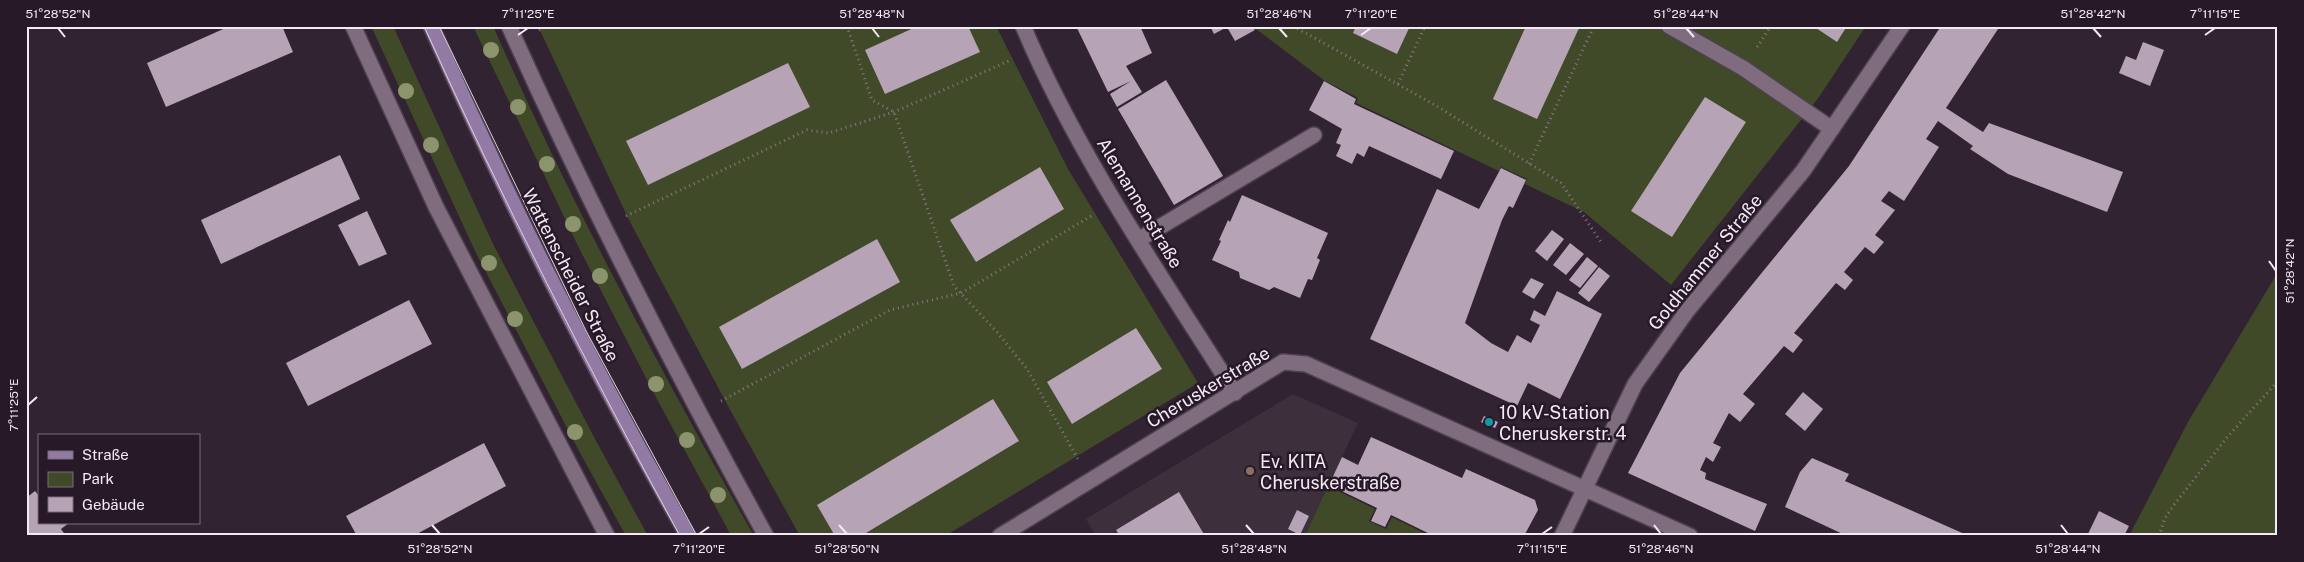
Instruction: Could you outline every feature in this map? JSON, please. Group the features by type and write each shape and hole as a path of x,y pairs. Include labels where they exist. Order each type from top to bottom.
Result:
{"main road":[{"name":"Wattenscheider Straße","path":"431,26 537,252 625,424 688,536"}],"street":[{"path":"353,26 436,207 607,536"},
{"path":"509,26 603,227 698,413 766,536"},
{"name":"Alemannenstraße","path":"1023,26 1033,50 1115,203 1235,393"},
{"path":"1669,26 1744,68 1832,128"},
{"name":"Goldhammer Straße","path":"1562,536 1636,384 1687,311 1803,170 1902,26"},
{"path":"1138,240 1314,135"},
{"name":"Cheruskerstraße","path":"1000,536 1283,362 1306,364 1690,536"}],"path":[{"path":"847,26 872,100 894,112 954,286 997,332 1027,369 1091,481"},
{"path":"1293,26 1435,105 1561,183 1601,242"},
{"path":"1398,84 1425,26"},
{"path":"1529,164 1594,26"},
{"path":"603,227 807,130 830,132 894,112 1033,50"},
{"path":"698,413 799,361 890,310 961,293 1115,203"},
{"path":"2159,536 2165,518 2176,502 2229,435 2278,380"},
{"path":"2273,536 2278,528"}],"shaded area":[{"name":"Ev. KITA Cheruskerstraße","path":"1293,394 1358,423 1305,536 1096,536 1086,519"}],"green space":[{"path":"371,26 393,26 493,244 648,536 626,536 579,451 476,253"},
{"path":"473,26 493,26 553,156 617,284 684,411 754,536 731,536 659,403 578,246"},
{"path":"538,26 996,26 1068,169 1198,383 945,536 800,536 629,220"},
{"path":"1252,26 1866,26 1819,97 1671,285 1584,212 1525,184 1527,179 1501,167 1499,171 1356,103 1358,98 1325,81"},
{"path":"2278,272 2278,536 2129,536 2188,422"},
{"path":"1328,486 1375,509 1369,521 1386,529 1392,517 1430,536 1305,536"}],"building":[{"path":"230,26 282,26 293,52 166,107 147,63"},
{"path":"918,26 968,26 980,52 885,94 865,50"},
{"path":"1076,26 1140,26 1152,53 1126,66 1142,92 1117,107 1110,94 1131,81 1108,92"},
{"path":"1210,26 1250,26 1255,30 1235,41 1227,27 1214,34"},
{"path":"1356,26 1410,26 1397,54 1353,33"},
{"path":"1526,26 1580,26 1537,119 1493,99"},
{"path":"1813,26 1847,26 1837,42"},
{"path":"1941,26 2000,26 1946,108 1983,132 1989,123 2123,172 2107,212 2008,174 1970,149 1973,146 1938,121 1926,139 1939,147 1904,201 1889,191 1881,201 1895,210 1875,235 1884,242 1874,254 1865,247 1844,272 1853,280 1845,290 1836,283 1794,333 1803,340 1793,353 1784,346 1743,394 1755,404 1740,422 1729,413 1713,443 1721,447 1713,462 1706,457 1700,470 1706,473 1705,479 1767,504 1755,531 1628,473 1680,373 1849,166"},
{"path":"2143,42 2164,50 2150,86 2119,73 2126,56 2136,60"},
{"path":"788,63 810,107 648,185 626,141"},
{"path":"1166,80 1223,176 1174,205 1118,109"},
{"path":"1324,81 1356,99 1354,104 1454,151 1441,179 1369,146 1364,157 1357,153 1352,164 1336,156 1341,145 1336,143 1342,129 1309,110"},
{"path":"1705,97 1746,122 1672,237 1631,211"},
{"path":"340,155 360,199 221,264 201,220"},
{"path":"1040,167 1064,209 976,262 950,220"},
{"path":"1501,168 1526,180 1513,208 1509,206 1502,220 1465,323 1491,343 1508,352 1517,335 1531,343 1540,325 1530,320 1534,310 1545,316 1557,291 1602,314 1560,399 1528,383 1517,406 1370,339 1437,189 1479,209"},
{"path":"1242,195 1328,233 1317,258 1320,260 1312,280 1308,279 1300,298 1274,287 1269,290 1240,278 1239,272 1212,260 1228,220 1230,222"},
{"path":"367,211 387,254 359,266 338,225"},
{"path":"1552,230 1564,239 1547,261 1535,251"},
{"path":"877,239 900,282 742,369 719,327"},
{"path":"1570,243 1584,254 1566,275 1553,265"},
{"path":"1587,257 1598,266 1580,288 1569,280"},
{"path":"1599,267 1610,276 1589,302 1578,293"},
{"path":"1531,278 1544,284 1534,299 1522,292"},
{"path":"409,300 432,344 308,406 286,363"},
{"path":"1136,328 1162,369 1072,424 1047,382"},
{"path":"1803,392 1823,409 1805,431 1785,414"},
{"path":"993,399 1019,441 861,536 835,536 817,505"},
{"name":"10 kV-Station Cheruskerstr. 4","path":"1484,416 1498,422 1495,428 1481,422"},
{"path":"1371,437 1462,478 1466,469 1535,500 1538,510 1524,536 1434,536 1391,515 1385,527 1371,521 1377,508 1329,485 1342,457 1358,465"},
{"path":"484,443 506,486 413,536 357,536 346,516"},
{"path":"1812,458 1849,474 1845,481 1969,536 1847,536 1785,507 1800,472"},
{"path":"35,491 38,495 38,524 68,524 61,529 66,536 26,536 26,498"},
{"path":"1179,492 1205,536 1120,536 1116,530"},
{"path":"1297,510 1309,516 1300,535 1288,529"},
{"path":"2099,511 2129,526 2124,536 2087,536"}],"tram line":[{"path":"424,26 484,156 547,284 680,536"},
{"path":"439,26 586,331 697,536"}],"place":[{"name":"10 kV-Station Cheruskerstr. 4","path":"1489,422"},
{"name":"Ev. KITA Cheruskerstraße","path":"1250,471"}]}
